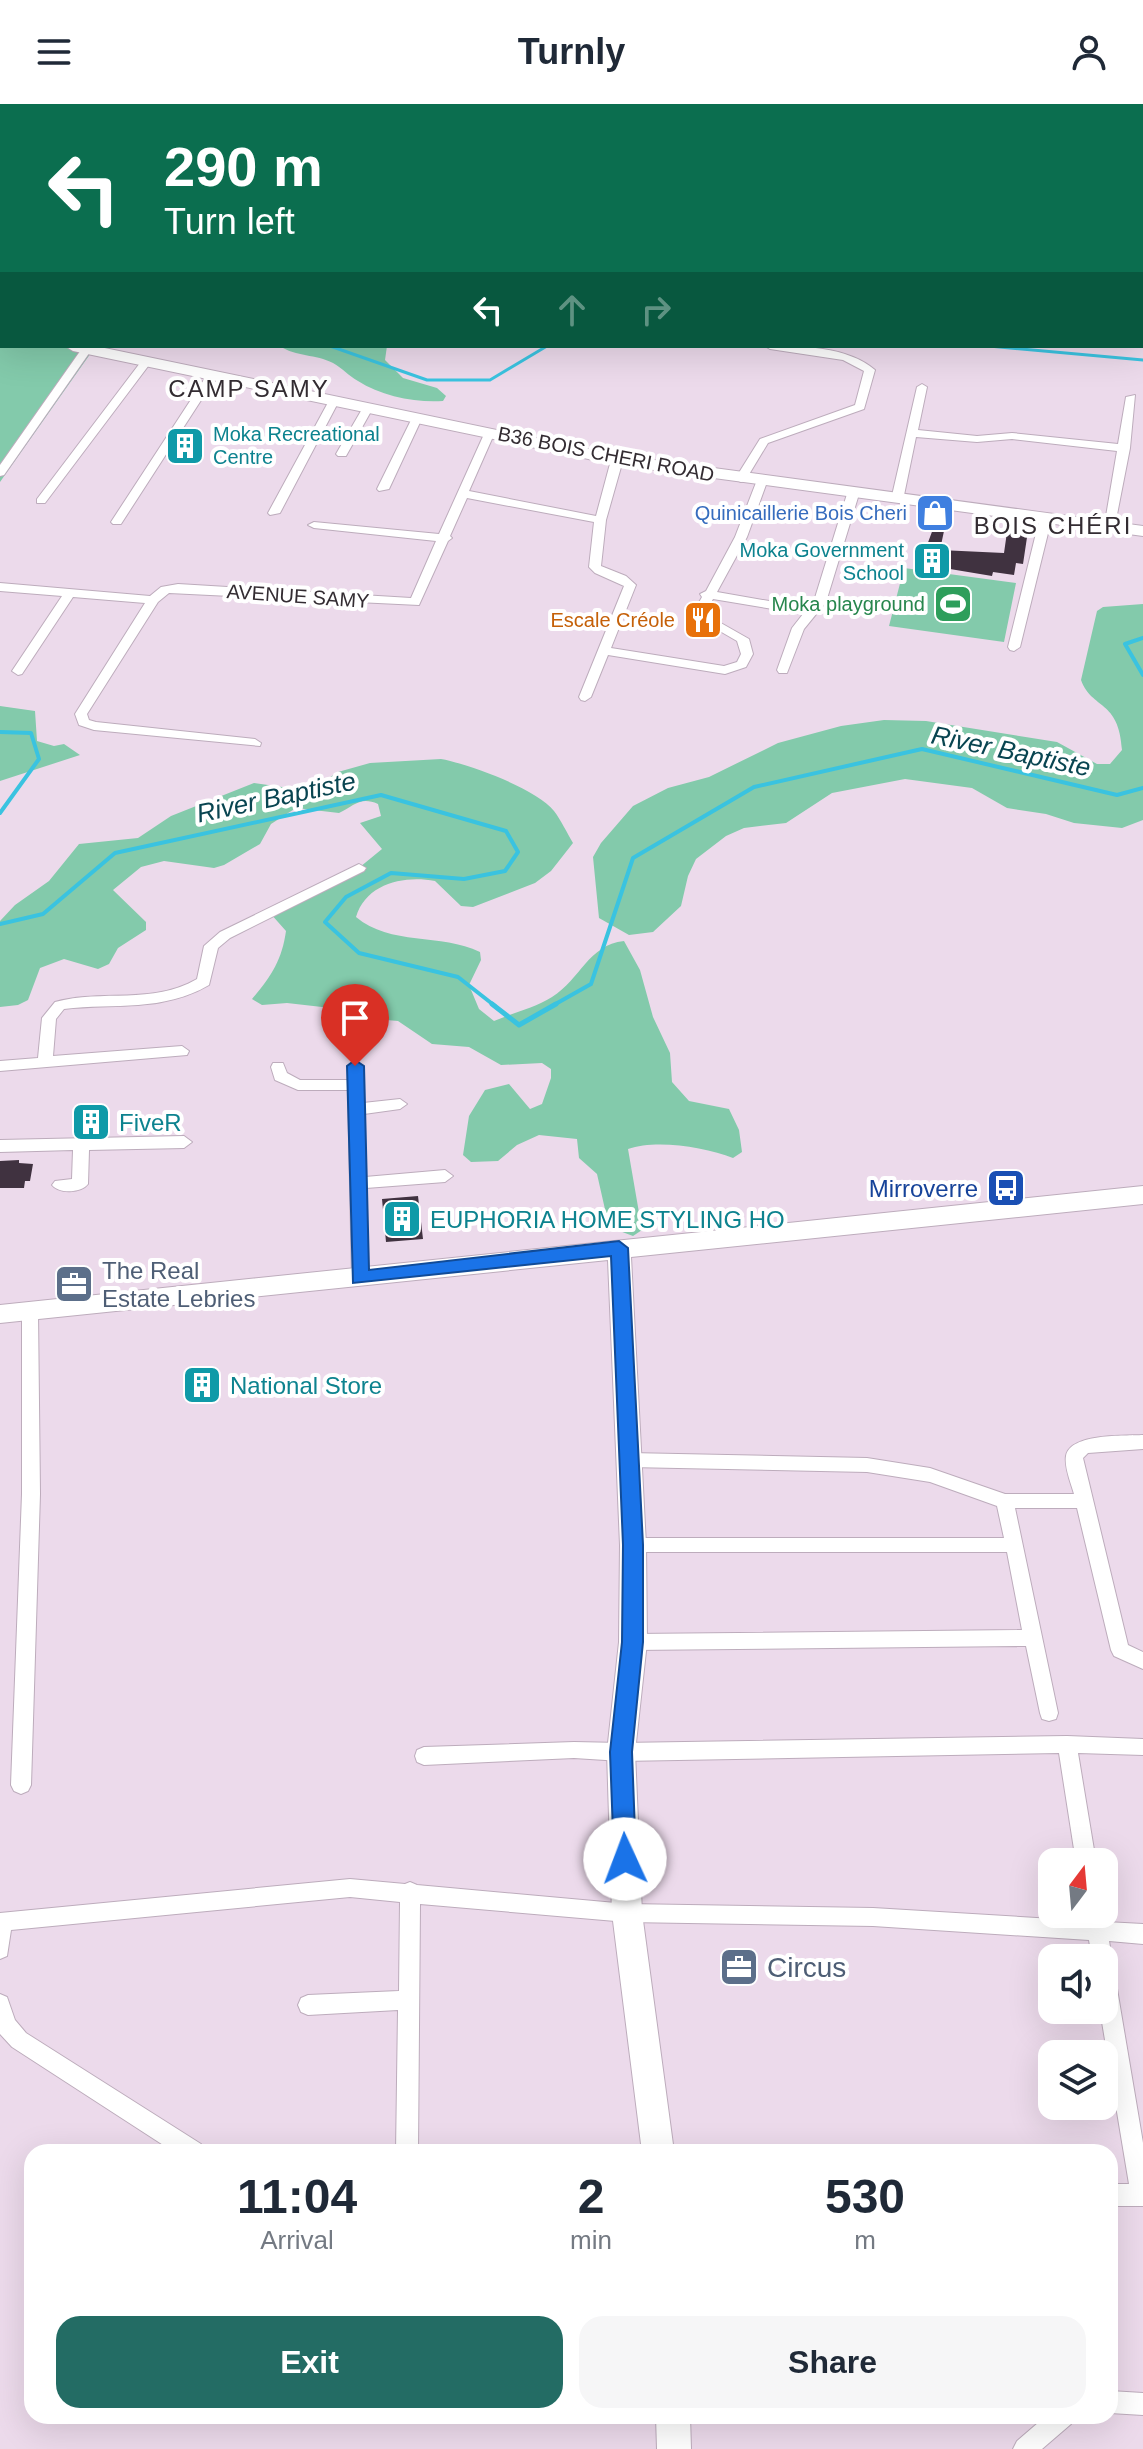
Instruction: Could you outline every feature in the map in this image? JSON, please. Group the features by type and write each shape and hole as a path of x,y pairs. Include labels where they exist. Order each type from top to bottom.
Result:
{"main road":[{"name":"B36 BOIS CHERI ROAD","path":"80,348 418,416 617,460 1045,521 1143,531"},
{"path":"0,1314 1143,1195"},
{"path":"619,1248 633,1545 633,1642 621,1752 627,1913 657,2144"},
{"path":"673,2424 674,2449"}],"street":[{"path":"0,473 80,348"},
{"path":"741,479 764,441 860,407 870,370 846,357 784,348"},
{"path":"41,501 147,361"},
{"path":"117,522 213,374"},
{"path":"897,500 922,387"},
{"path":"1110,528 1131,397"},
{"path":"274,513 335,399"},
{"path":"342,454 369,406"},
{"path":"383,489 418,416"},
{"name":"AVENUE SAMY","path":"0,587 153,600 165,590 178,588 415,602 446,538 490,432"},
{"path":"912,433 977,439 1012,436 1124,448"},
{"path":"585,697 630,585 625,579 600,572 595,567 600,520 617,460"},
{"path":"606,651 700,667 735,669 742,664 746,646 735,632 699,617 706,594 741,537 761,482"},
{"path":"465,494 600,520"},
{"path":"783,670 798,628 820,602 834,565 853,494"},
{"path":"1014,647 1045,521"},
{"path":"314,525 446,538"},
{"path":"18,671 70,593"},
{"path":"706,594 813,612"},
{"path":"153,600 81,714 83,722 94,726 255,743"},
{"path":"45,1063 49,1018 60,1005 137,1002 194,989 204,982 211,946 225,935 359,868"},
{"path":"0,1066 182,1051"},
{"path":"355,1066 360,1278"},
{"path":"278,1067 280,1076 298,1085 356,1085"},
{"path":"356,1109 400,1104"},
{"path":"0,1146 184,1142"},
{"path":"60,1185 80,1184 81,1146"},
{"path":"358,1183 445,1176"},
{"path":"21,1785 31,1494 30,1312"},
{"path":"1143,1442 1085,1446 1076,1452 1083,1501 1120,1650 1143,1661"},
{"path":"629,1460 894,1468 930,1475 1005,1501 1083,1501"},
{"path":"1005,1501 1049,1713"},
{"path":"633,1545 1014,1545"},
{"path":"633,1642 1033,1638"},
{"path":"1067,1744 1084,1848"},
{"path":"424,1756 574,1750 621,1752 1067,1744 1143,1747"},
{"path":"0,1949 1,1922 350,1888 410,1891 627,1913 1038,1921"},
{"path":"407,2144 410,1891"},
{"path":"1117,1928 1143,1934"},
{"path":"308,2005 409,2000"},
{"path":"0,2004 6,2025 19,2040 181,2144"},
{"path":"1113,2024 1142,2195 1118,2195"},
{"path":"1118,2402 1143,2404"},
{"path":"1025,2449 1054,2424"}],"green space":[{"path":"0,348 93,350 0,482"},
{"path":"284,348 387,348 385,360 403,378 437,388 446,396 443,401 433,401 410,400 388,394 367,386 333,363"},
{"name":"Moka playground","path":"904,568 1016,583 1004,642 889,626"},
{"path":"1143,604 1143,820 1122,828 1074,823 1046,814 1007,808 972,788 905,779 832,793 786,823 744,828 726,836 696,859 688,876 681,906 653,932 629,935 599,918 593,857 633,806 668,788 709,777 778,743 841,726 884,720 926,721 1057,742 1097,764 1110,764 1122,750 1116,722 1111,713 1086,690 1081,680 1097,611 1103,607"},
{"path":"0,706 35,711 37,741 54,746 64,744 80,755 0,781"},
{"path":"441,759 485,772 533,794 554,811 573,843 551,871 535,883 473,907 461,906 435,881 411,879 377,889 361,905 356,917 384,932 465,946 480,952 481,960 469,985 479,1009 494,1021 552,997 602,949 624,941 640,970 653,1017 670,1053 672,1082 689,1101 729,1109 739,1130 742,1152 733,1158 680,1146 652,1145 628,1149 642,1230 633,1236 609,1227 597,1174 579,1158 577,1139 539,1135 517,1145 498,1161 471,1162 463,1155 469,1116 485,1090 509,1084 530,1109 542,1104 551,1069 542,1063 501,1065 469,1047 432,1044 398,1021 375,1019 357,1011 287,1003 262,1005 252,999 275,968 282,951 286,931 270,913 360,867 382,849 360,823 381,816 378,804 362,801 339,813 296,808 271,824 260,844 214,868 164,861 141,867 113,890 146,922 146,930 118,948 109,964 98,969 64,959 40,968 28,1000 18,1005 0,1007 0,921 15,905 49,881 79,844 138,838 171,816 254,783 303,790 314,788 338,772 370,763"}],"building":[{"name":"Moka Recreational Centre","path":"181,437 201,439 191,455 171,452"},
{"path":"1013,522 1029,524 1023,564 1016,563 1014,575 993,572 992,576 920,564 933,529 944,531 940,550 1004,553 1008,525 1013,525"},
{"name":"FiveR","path":"76,1114 107,1114 106,1130 74,1130"},
{"path":"19,1160 19,1163 33,1164 30,1181 25,1181 24,1188 0,1188 0,1161"},
{"name":"EUPHORIA HOME STYLING HO","path":"418,1196 423,1239 386,1242 382,1199"},
{"name":"National Store","path":"214,1374 215,1394 190,1396 189,1377"}],"waterway":[{"path":"336,348 427,380 490,380 544,348"},
{"path":"1011,348 1143,360"},
{"name":"River Baptiste","path":"1143,638 1125,644 1143,675"},
{"name":"River Baptiste","path":"0,732 31,733 39,759 0,813"},
{"name":"River Baptiste","path":"552,1006 591,984 633,858 754,787 922,749 1117,795 1143,788"},
{"name":"River Baptiste","path":"0,924 43,914 115,853 381,795 506,831 518,852 505,871 464,879 391,873 346,897 325,922 359,953 458,977 495,1006"},
{"name":"River Baptiste","path":"492,1004 519,1025 556,1004"}],"place":[{"name":"Moka Recreational Centre","path":"185,446"},
{"name":"Quinicaillerie Bois Cheri","path":"935,513"},
{"name":"Moka Government School","path":"932,561"},
{"name":"Moka playground","path":"953,604"},
{"name":"Escale Créole","path":"703,620"},
{"name":"FiveR","path":"91,1122"},
{"name":"Mirroverre","path":"1006,1188"},
{"name":"EUPHORIA HOME STYLING HO","path":"402,1219"},
{"name":"The Real Estate Lebries","path":"74,1284"},
{"name":"National Store","path":"202,1385"},
{"name":"Circus","path":"739,1967"}],"district":[{"name":"CAMP SAMY","path":"249,388"},
{"name":"BOIS CHÉRI","path":"1053,525"}],"route":[{"path":"355,1066 360,1278 619,1248 633,1545 633,1642 621,1752 625,1859"}]}
